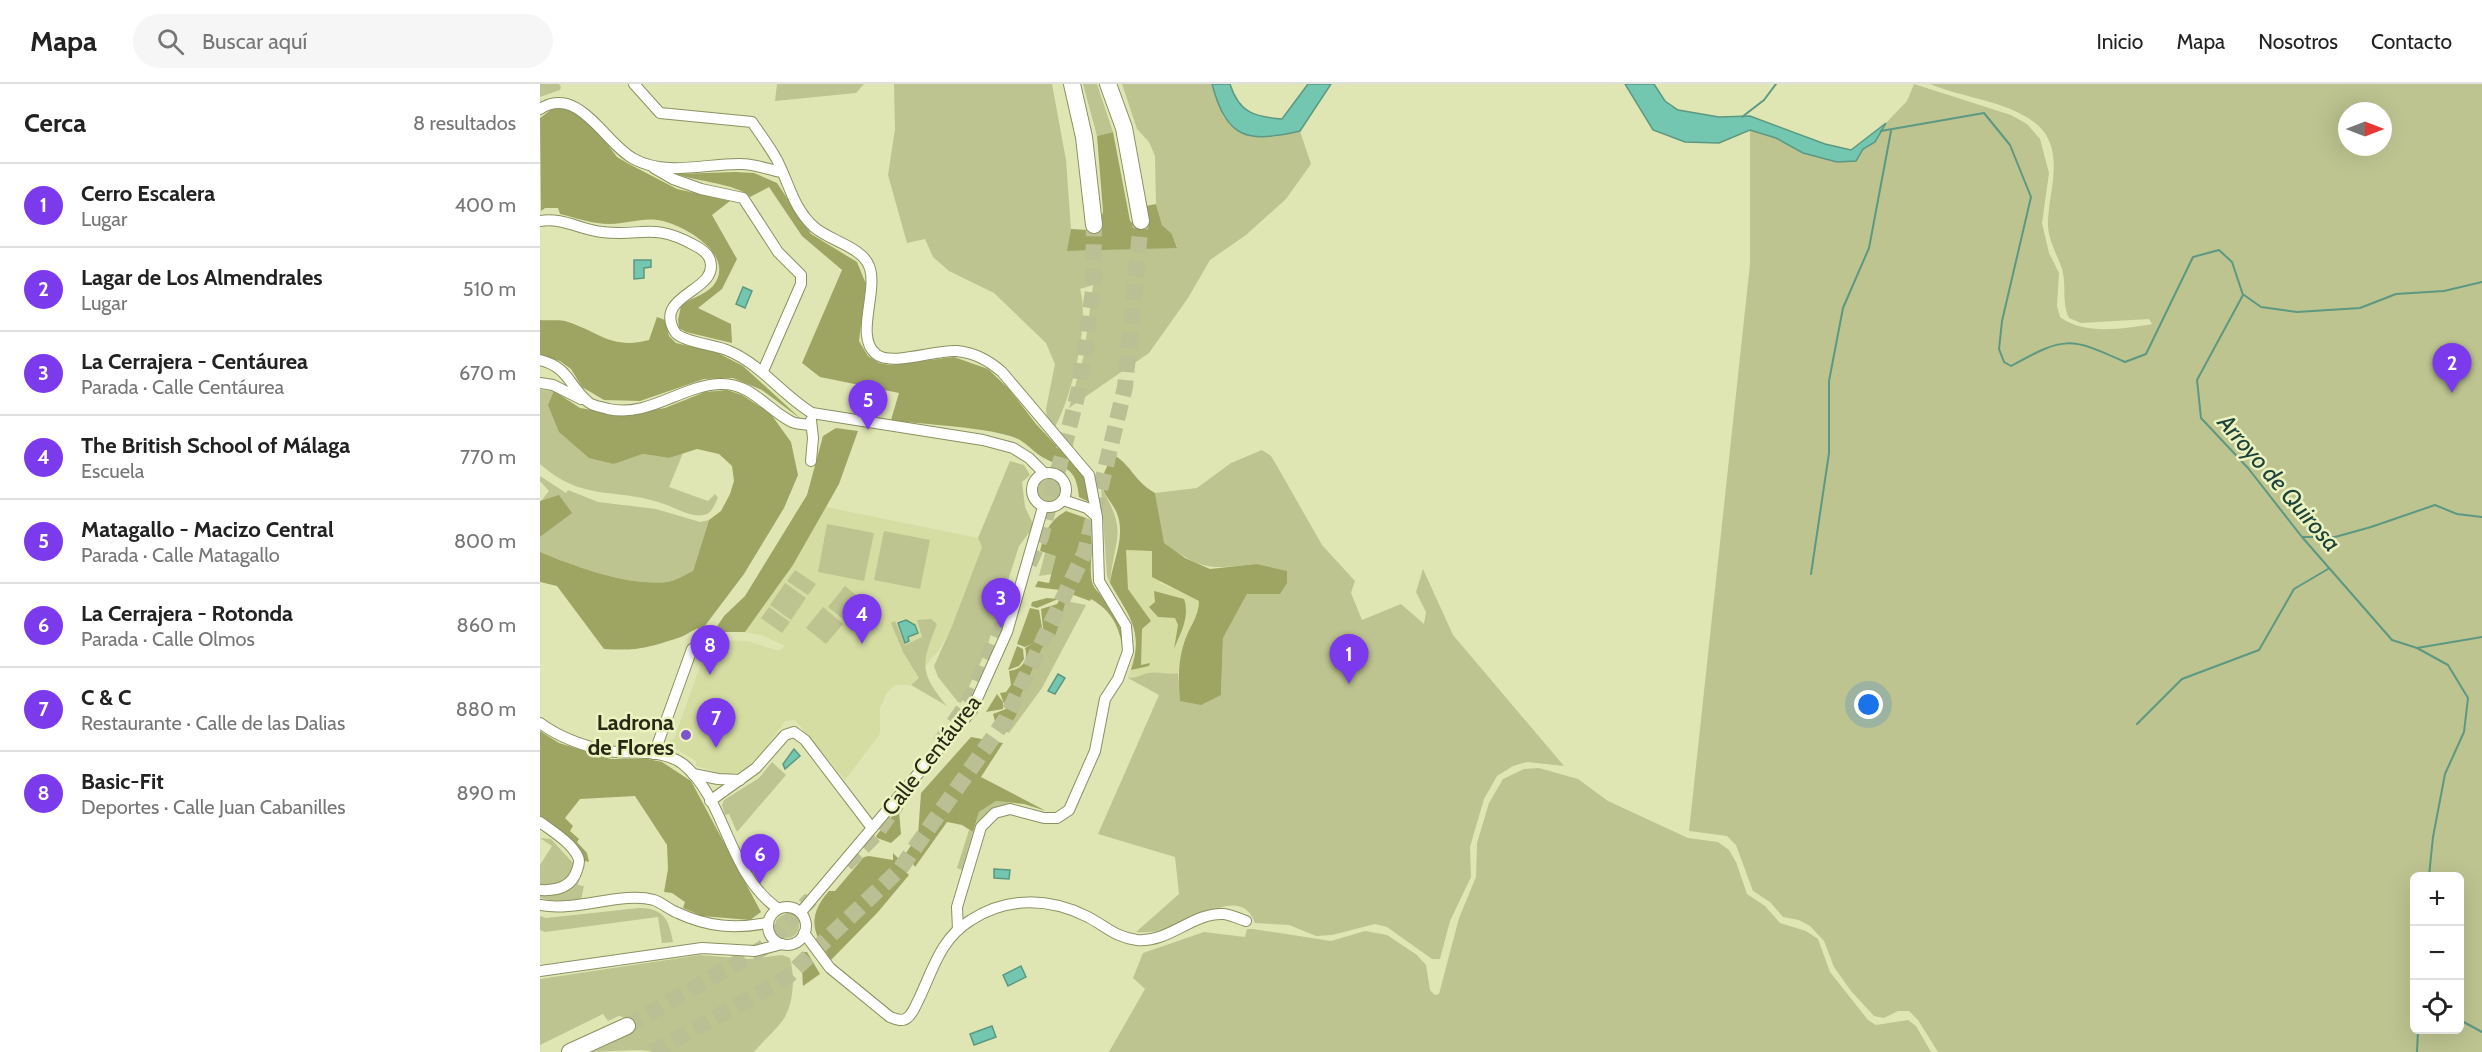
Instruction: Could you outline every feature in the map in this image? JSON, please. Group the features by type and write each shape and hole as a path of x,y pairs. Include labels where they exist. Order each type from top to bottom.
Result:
{"highway":[{"path":"1072,84 1084,138 1094,225"},
{"path":"1108,84 1124,128 1141,221"},
{"path":"570,1052 627,1026"}],"street":[{"path":"634,84 660,113 752,122 782,172 786,186 813,226 828,238 863,255 869,266 873,281 867,335 870,348 875,354 882,358 902,358 957,351 988,360 1002,372 1089,475 1097,517 1100,581 1126,626 1128,651 1118,679 1105,699 1095,751 1069,810 1061,816 1044,818 1010,809 995,813 981,827 957,907 958,930"},
{"path":"540,109 546,103 556,99 566,98 580,102 617,147 636,161 673,179 701,189 743,198 778,252 801,274 801,284 764,371"},
{"path":"654,168 743,164 782,172"},
{"path":"540,221 564,222 601,232 655,230 679,236 702,249 710,258 711,270 707,280 682,296 672,308 670,320 675,333 684,339 729,350 764,371 797,404 812,413 983,440 1013,448 1029,458 1044,473 1054,474 1063,480 1066,490 1063,500 1054,507 1043,507 1035,501 1032,492 1036,479 1044,473"},
{"path":"540,360 551,363 565,372 588,403"},
{"path":"540,383 553,385 588,403 611,410 659,405 702,388 721,384 744,389 792,422 810,425"},
{"path":"811,461 812,413"},
{"path":"1063,500 1087,508 1097,517"},
{"name":"Calle Centáurea","path":"801,912 972,710 992,672 1007,632 1043,507"},
{"path":"654,754 693,649"},
{"path":"540,723 576,742 608,751 654,754 681,762 693,774 710,801 739,863 765,899 777,908 790,906 801,912 806,922 804,933 794,944 755,951 702,948 540,971"},
{"path":"710,801 756,768 785,735 794,732 806,740 872,828"},
{"path":"693,774 740,780"},
{"path":"540,822 578,855 579,863 574,879 565,886 552,890 540,890"},
{"path":"540,905 557,908 635,899 654,900 700,923 727,927 767,923"},
{"path":"804,933 830,968 890,1017 900,1020 907,1018 915,1007 940,950 958,930 970,920 1013,902 1035,901 1066,907 1090,918 1119,937 1141,940 1165,936 1206,917 1225,914 1246,921"},
{"path":"777,908 767,923 768,932 773,940 782,945"}],"shaded area":[{"path":"540,84 559,84 561,87 560,90 540,97"},
{"path":"777,84 864,84 856,93 775,101"},
{"path":"894,84 1052,84 1066,160 1071,229 1068,251 1177,247 1172,234 1162,225 1156,204 1155,156 1149,142 1137,129 1122,84 1212,84 1224,118 1273,137 1300,131 1311,164 1286,199 1246,235 1210,260 1188,298 1149,353 1069,408 1084,355 1093,285 1080,289 1083,321 1078,359 1055,427 1047,421 1046,409 1055,364 1046,343 994,293 949,271 933,257 925,239 907,243 888,175 895,129"},
{"path":"1083,84 1097,84 1113,132 1097,136"},
{"path":"1914,84 2011,115 2027,124 2040,139 2049,173 2042,223 2049,253 2059,273 2057,306 2060,317 2070,323 2092,328 2129,328 2152,324 2149,319 2081,323 2069,318 2065,306 2062,269 2048,227 2054,169 2050,144 2044,132 2034,122 2010,109 1930,84 2482,84 2482,1052 1938,1052 1918,1020 1909,1011 1898,1011 1884,1018 1874,1016 1851,991 1834,967 1824,941 1810,926 1799,920 1783,917 1770,902 1753,891 1736,845 1727,836 1689,831 1750,264 1750,130 1776,138 1803,153 1863,149 1875,142 1886,123 1907,101"},
{"path":"556,106 584,113 617,157 629,164 677,189 730,201 712,215 737,259 722,289 698,308 731,324 732,343 686,332 679,328 681,306 710,289 719,274 718,263 713,252 704,242 668,222 645,220 604,224 560,214 558,208 545,208 541,211 540,118"},
{"path":"1113,132 1130,221 1135,225 1146,206 1156,204 1162,225 1172,234 1177,248 1067,251 1071,229 1088,230 1100,225 1103,211 1097,136"},
{"path":"754,173 777,183 811,234 857,262 866,284 859,341 868,356 879,363 890,365 954,357 988,369 1009,389 1036,424 1085,476 1091,503 1079,497 1078,487 1068,470 1042,457 1020,440 977,429 891,420 899,393 820,377 802,363 842,270 802,236 769,187 750,197 736,189 677,174"},
{"path":"657,317 665,320 669,336 676,343 718,353 743,366 801,419 762,390 733,378 704,379 640,401 604,400 582,387 571,369 560,361 540,356 540,320 565,321 615,341 636,343 649,340"},
{"path":"540,390 554,391 614,464 643,454 669,458 683,453 669,487 708,501 715,494 718,498 712,509 706,514 692,515 642,498 583,489 555,476 540,464"},
{"path":"727,390 742,395 770,413 791,442 798,475 784,508 744,574 704,627 650,646 625,650 604,649 557,586 540,582 540,552 619,578 652,582 677,579 693,571 709,520 721,511 730,494 734,481 732,466 719,454 697,449 669,458 643,454 614,464 589,458 559,432 548,405 554,391 580,408 625,415 665,408 705,392"},
{"path":"836,428 858,431 839,484 793,565 745,632 725,632 708,640 724,616 745,596 807,495 823,436"},
{"path":"1262,450 1271,456 1322,545 1355,581 1351,593 1362,620 1401,604 1424,624 1426,612 1416,592 1423,569 1453,635 1564,766 1527,762 1513,766 1497,776 1484,799 1470,847 1471,877 1450,921 1440,959 1432,959 1387,927 1375,924 1332,935 1316,936 1289,925 1255,923 1242,907 1233,906 1212,910 1171,928 1136,932 1179,894 1175,857 1098,834 1159,695 1128,678 1148,673 1178,673 1180,701 1221,695 1223,638 1247,594 1280,594 1256,564 1227,567 1207,566 1188,559 1163,543 1155,493 1197,488 1231,463"},
{"path":"1114,455 1155,493 1164,543 1185,558 1210,569 1256,564 1287,571 1287,583 1280,594 1247,594 1223,638 1221,695 1201,705 1180,701 1179,685 1183,648 1196,616 1199,601 1152,577 1152,551 1126,550 1128,589 1151,621 1142,629 1141,665 1150,663 1149,666 1131,670 1135,656 1135,634 1128,615 1110,583 1119,544 1119,519 1106,495 1102,480"},
{"path":"1010,461 1024,465 1030,475 1022,482 1025,507 1034,526 1019,546 985,653 961,703 938,677 934,666 982,547 978,538"},
{"path":"540,476 566,493 568,490 598,502 656,509 700,522 709,520 693,571 667,582 635,581 586,569 540,552 540,537 571,513 541,501 549,491 540,481"},
{"path":"1049,479 1057,482 1060,490 1057,498 1049,501 1041,498 1038,490 1041,482"},
{"path":"1101,487 1114,515 1118,534 1110,583 1107,576"},
{"path":"559,495 572,513 540,537 540,501"},
{"path":"826,507 978,538 982,547 952,626 940,649 924,667 919,678 911,685 895,685 887,693 880,708 880,734 845,780 795,720 785,721 764,751 743,771 726,775 696,766 696,761 673,747 671,749 669,741 674,739 702,661 725,640 747,641 779,651 785,646 764,636 745,632 793,565"},
{"path":"1066,511 1086,518 1092,542 1092,582 1118,623 1123,652 1120,635 1114,621 1110,614 1098,604 1091,599 1090,601 1060,590 1035,587 1038,581 1049,583 1056,556 1040,551 1048,528"},
{"path":"827,524 874,533 864,581 818,572"},
{"path":"884,531 930,540 920,589 874,580"},
{"path":"1126,550 1152,551 1160,583 1199,600 1199,610 1185,640 1178,673 1168,675 1150,673 1138,678 1128,678 1138,642 1135,614 1125,577"},
{"path":"1045,553 1057,555 1052,574 1039,576"},
{"path":"795,570 816,584 808,595 787,581"},
{"path":"785,583 806,598 791,620 770,605"},
{"path":"845,586 865,602 848,623 828,607"},
{"path":"1154,591 1184,599 1185,618 1174,649 1178,625 1175,618 1158,617 1149,607 1155,602"},
{"path":"1047,598 1058,599 1037,608 1031,606 1032,602"},
{"path":"1060,599 1066,601 1056,634 1042,648 1021,695 1017,714 1007,732 993,725 995,721 993,714 1006,709 1000,693 1006,692 1011,685 1009,671 1020,667 1025,661 1025,648 1044,637 1041,609 1057,604"},
{"path":"1066,601 1086,605 1042,688 1009,733 1007,732 1017,714 1021,695 1042,648 1056,634"},
{"path":"769,607 790,622 782,633 761,618"},
{"path":"823,607 843,624 826,644 806,628"},
{"path":"1030,608 1039,610 1043,633 1037,642 1025,647 1017,644"},
{"path":"931,619 937,624 926,659 927,676 947,706 911,685 919,678 903,652 891,623 895,621 905,645 922,637 917,620"},
{"path":"1017,646 1023,649 1024,659 1019,666 1008,670"},
{"path":"997,694 1003,702 1003,709 986,712"},
{"path":"540,731 559,743 611,759 648,759 662,762 691,781 761,912 750,920 702,916 683,908 685,902 672,893 664,892 668,869 667,845 635,796 580,799 565,818 573,826 570,831 579,839 577,842 587,853 589,862 585,861 582,865 557,829 540,816"},
{"path":"971,737 1003,743 981,777 1046,811 1024,804 996,801 979,812 973,832 962,825 947,822 915,867 906,853 918,835 921,793"},
{"path":"772,762 786,775 737,832 729,814 725,815 722,805 724,800 759,778"},
{"path":"1539,768 1578,779 1608,801 1688,838 1718,842 1729,850 1736,862 1747,894 1765,906 1780,923 1806,931 1818,939 1830,972 1868,1020 1876,1025 1908,1020 1916,1026 1931,1052 1109,1052 1145,989 1133,978 1143,953 1204,932 1245,937 1247,929 1253,929 1331,941 1365,931 1387,935 1417,955 1426,965 1430,990 1435,995 1439,994 1459,918 1476,877 1477,843 1489,803 1503,779 1524,769"},
{"path":"996,801 1014,803 991,810 975,827 979,812"},
{"path":"896,811 899,811 901,834 891,843 877,838 876,836"},
{"path":"969,830 973,832 962,870 957,868"},
{"path":"540,838 551,839 573,863 571,873 555,886 540,886 540,865 552,846"},
{"path":"893,853 902,862 900,866 909,875 878,912 831,960 816,934 815,917 822,900 829,891 835,891 864,857 893,860"},
{"path":"580,875 578,885 584,886 581,900 555,901 540,898 540,894 563,891"},
{"path":"639,908 654,910 664,917 670,927 673,942 662,943 658,917 545,932 540,930 540,916 546,918"},
{"path":"787,914 795,918 799,926 795,934 787,938 779,934 775,926 779,918"},
{"path":"801,952 807,952 820,974 803,986"},
{"path":"700,955 749,959 782,955 790,958 793,973 787,1013 754,1052 634,1050 592,1052 625,1036 630,1019 619,1016 608,1021 603,1014 540,1045 540,979"}],"water":[{"path":"1212,84 1230,84 1238,101 1249,112 1282,119 1308,84 1331,84 1300,131 1266,137 1242,133 1233,127 1218,103"},
{"path":"1625,84 1654,84 1665,101 1678,110 1719,117 1750,116 1825,144 1851,150 1886,123 1875,142 1863,149 1856,161 1837,162 1803,153 1776,138 1750,130 1719,143 1685,142 1653,130"},
{"path":"634,260 651,260 651,267 644,268 644,278 634,279"},
{"path":"743,287 752,291 745,308 736,304"},
{"path":"906,620 915,625 918,633 908,637 909,641 905,643 898,623"},
{"path":"1058,674 1065,678 1055,694 1048,691"},
{"path":"794,749 800,756 785,769 783,764"},
{"path":"994,869 1010,870 1009,879 994,878"},
{"path":"1021,966 1026,977 1008,986 1003,975"},
{"path":"992,1026 996,1037 974,1045 970,1034"}],"waterway":[{"path":"1742,117 1764,100 1776,84"},
{"name":"Arroyo de Quirosa","path":"1881,131 1984,113 2010,145 2031,197 2002,321 1999,349 2004,362 2011,366 2044,349 2068,343 2092,348 2125,362 2146,354 2193,257 2219,250 2232,262 2243,295 2197,380 2201,418 2248,468 2302,537 2392,640 2417,648 2482,637"},
{"path":"1811,574 1829,453 1829,381 1843,308 1869,248 1891,131"},
{"path":"2244,295 2261,307 2297,312 2360,308 2396,294 2444,291 2482,282"},
{"path":"2303,537 2335,537 2435,505 2457,514 2482,517"},
{"path":"2137,724 2182,679 2259,650 2294,589 2328,569"},
{"path":"2417,648 2448,665 2468,698 2464,732 2445,774 2433,837 2429,872"},
{"path":"2464,1022 2482,1032"},
{"path":"2417,1052 2418,1034"}],"tunnel":[{"path":"652,1052 785,979 900,869 1005,720 1085,552 1125,387 1141,221"},
{"path":"1029,564 1041,537 1079,389 1093,290 1094,225"},
{"path":"940,743 969,701 1015,596"},
{"path":"846,864 875,835 897,804"},
{"path":"627,1026 763,948 811,899"}],"place":[{"name":"Lagar de Los Almendrales","path":"2452,393"},
{"name":"Matagallo - Macizo Central","path":"868,430"},
{"name":"La Cerrajera - Centáurea","path":"1001,628"},
{"name":"The British School of Málaga","path":"862,644"},
{"name":"Basic-Fit","path":"710,675"},
{"name":"Cerro Escalera","path":"1349,684"},
{"name":"Ladrona de Flores","path":"686,735"},
{"name":"C & C","path":"716,748"},
{"name":"La Cerrajera - Rotonda","path":"760,884"}]}
